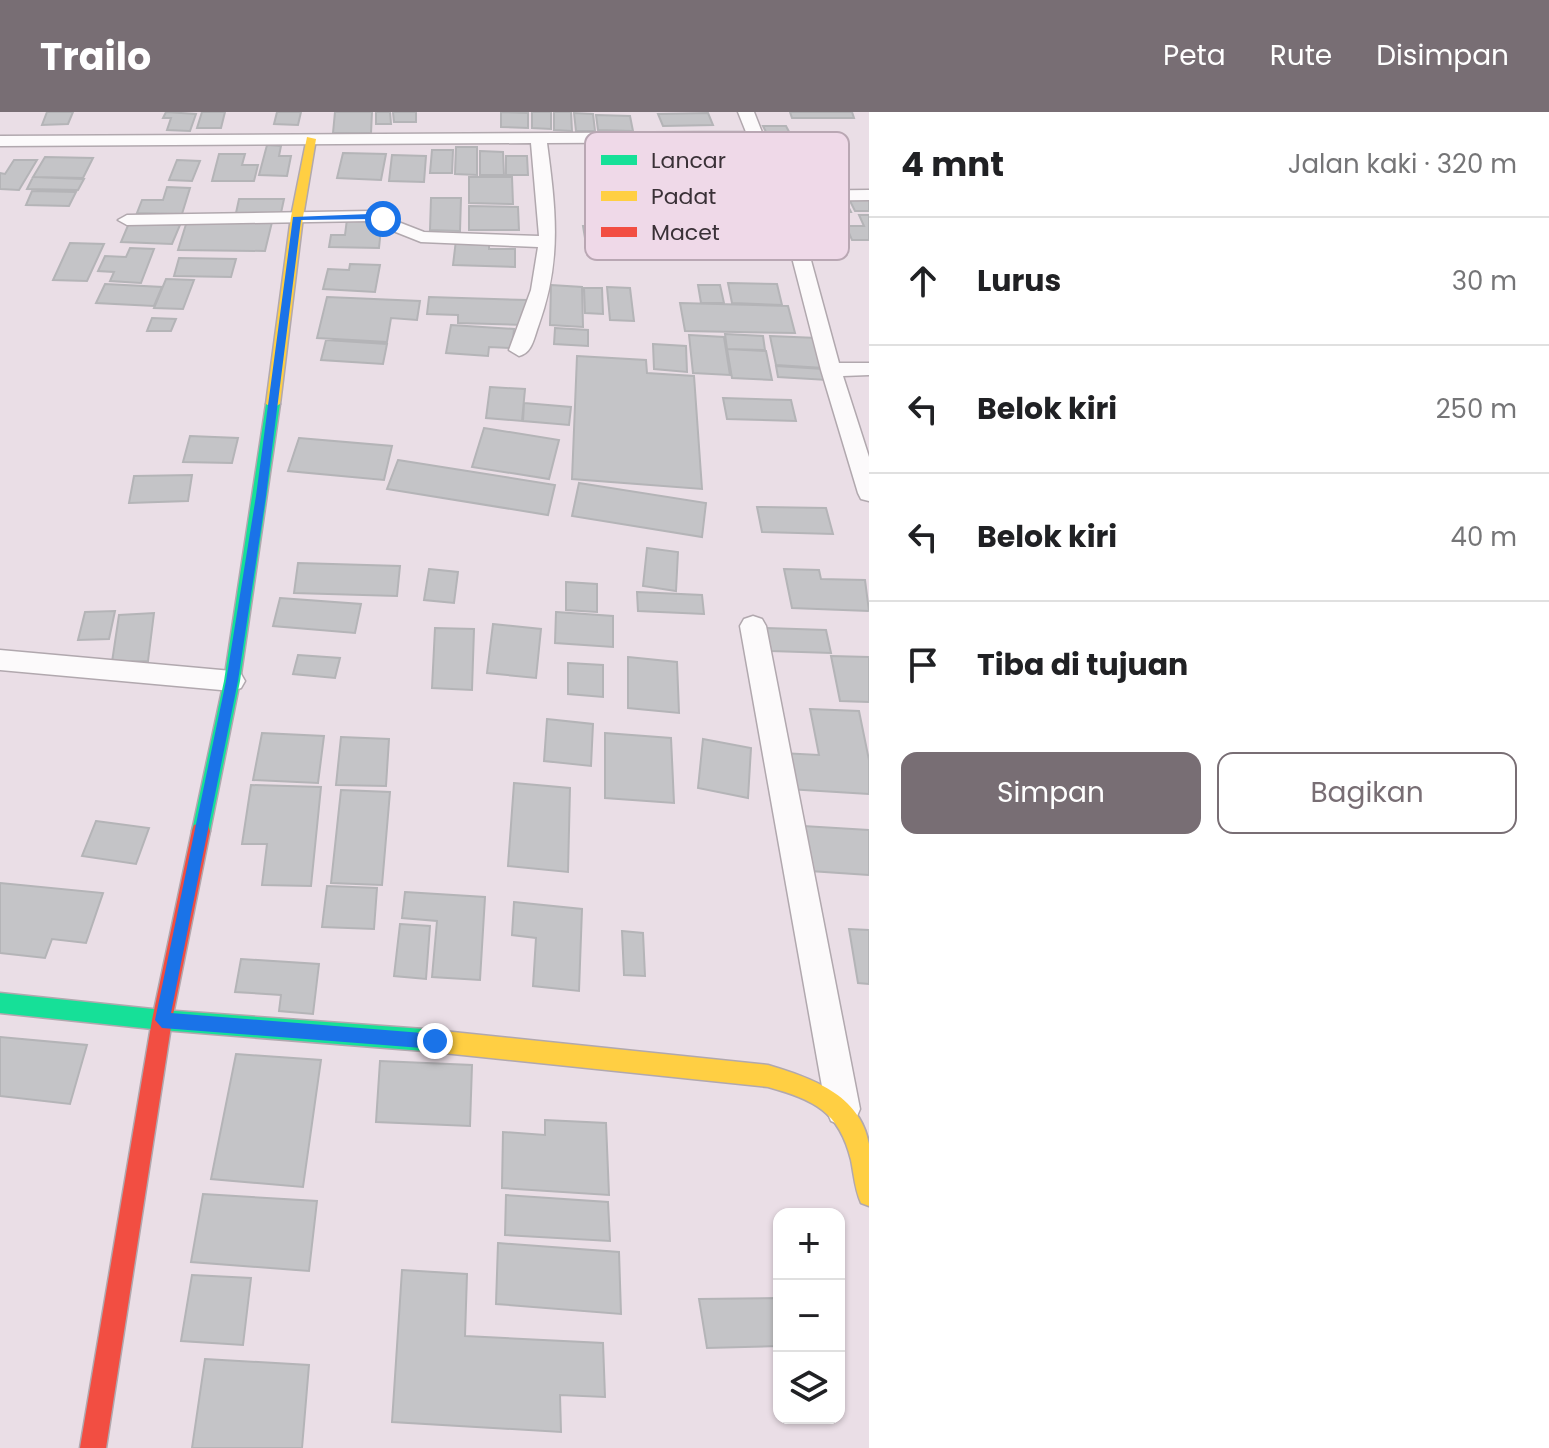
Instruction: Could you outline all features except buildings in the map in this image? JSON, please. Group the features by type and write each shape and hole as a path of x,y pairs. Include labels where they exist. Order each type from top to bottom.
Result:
{"street":[{"path":"746,112 753,132"},
{"path":"93,1448 162,1020 232,681 261,496 297,217 311,139"},
{"path":"0,141 585,139"},
{"path":"519,350 533,313 547,242 539,140"},
{"path":"849,195 869,195"},
{"path":"127,220 370,216 421,237 547,242"},
{"path":"802,260 831,370 869,493"},
{"path":"831,370 869,369"},
{"path":"753,626 843,1109 862,1154 869,1195"},
{"path":"0,660 232,681"},
{"path":"0,1003 162,1020 435,1041 768,1076 814,1088 843,1109"}],"traffic: fast":[{"path":"201,831 232,681 273,404"},
{"path":"0,1003 162,1020 424,1040"}],"traffic: slow":[{"path":"273,404 297,217 311,139"},
{"path":"424,1040 768,1076 795,1084 816,1092 843,1114 859,1146 869,1195"}],"traffic: jam":[{"path":"93,1448 162,1020 201,831"}],"route":[{"path":"383,219 370,216 297,217 261,496 232,681 162,1020 435,1041"}]}
